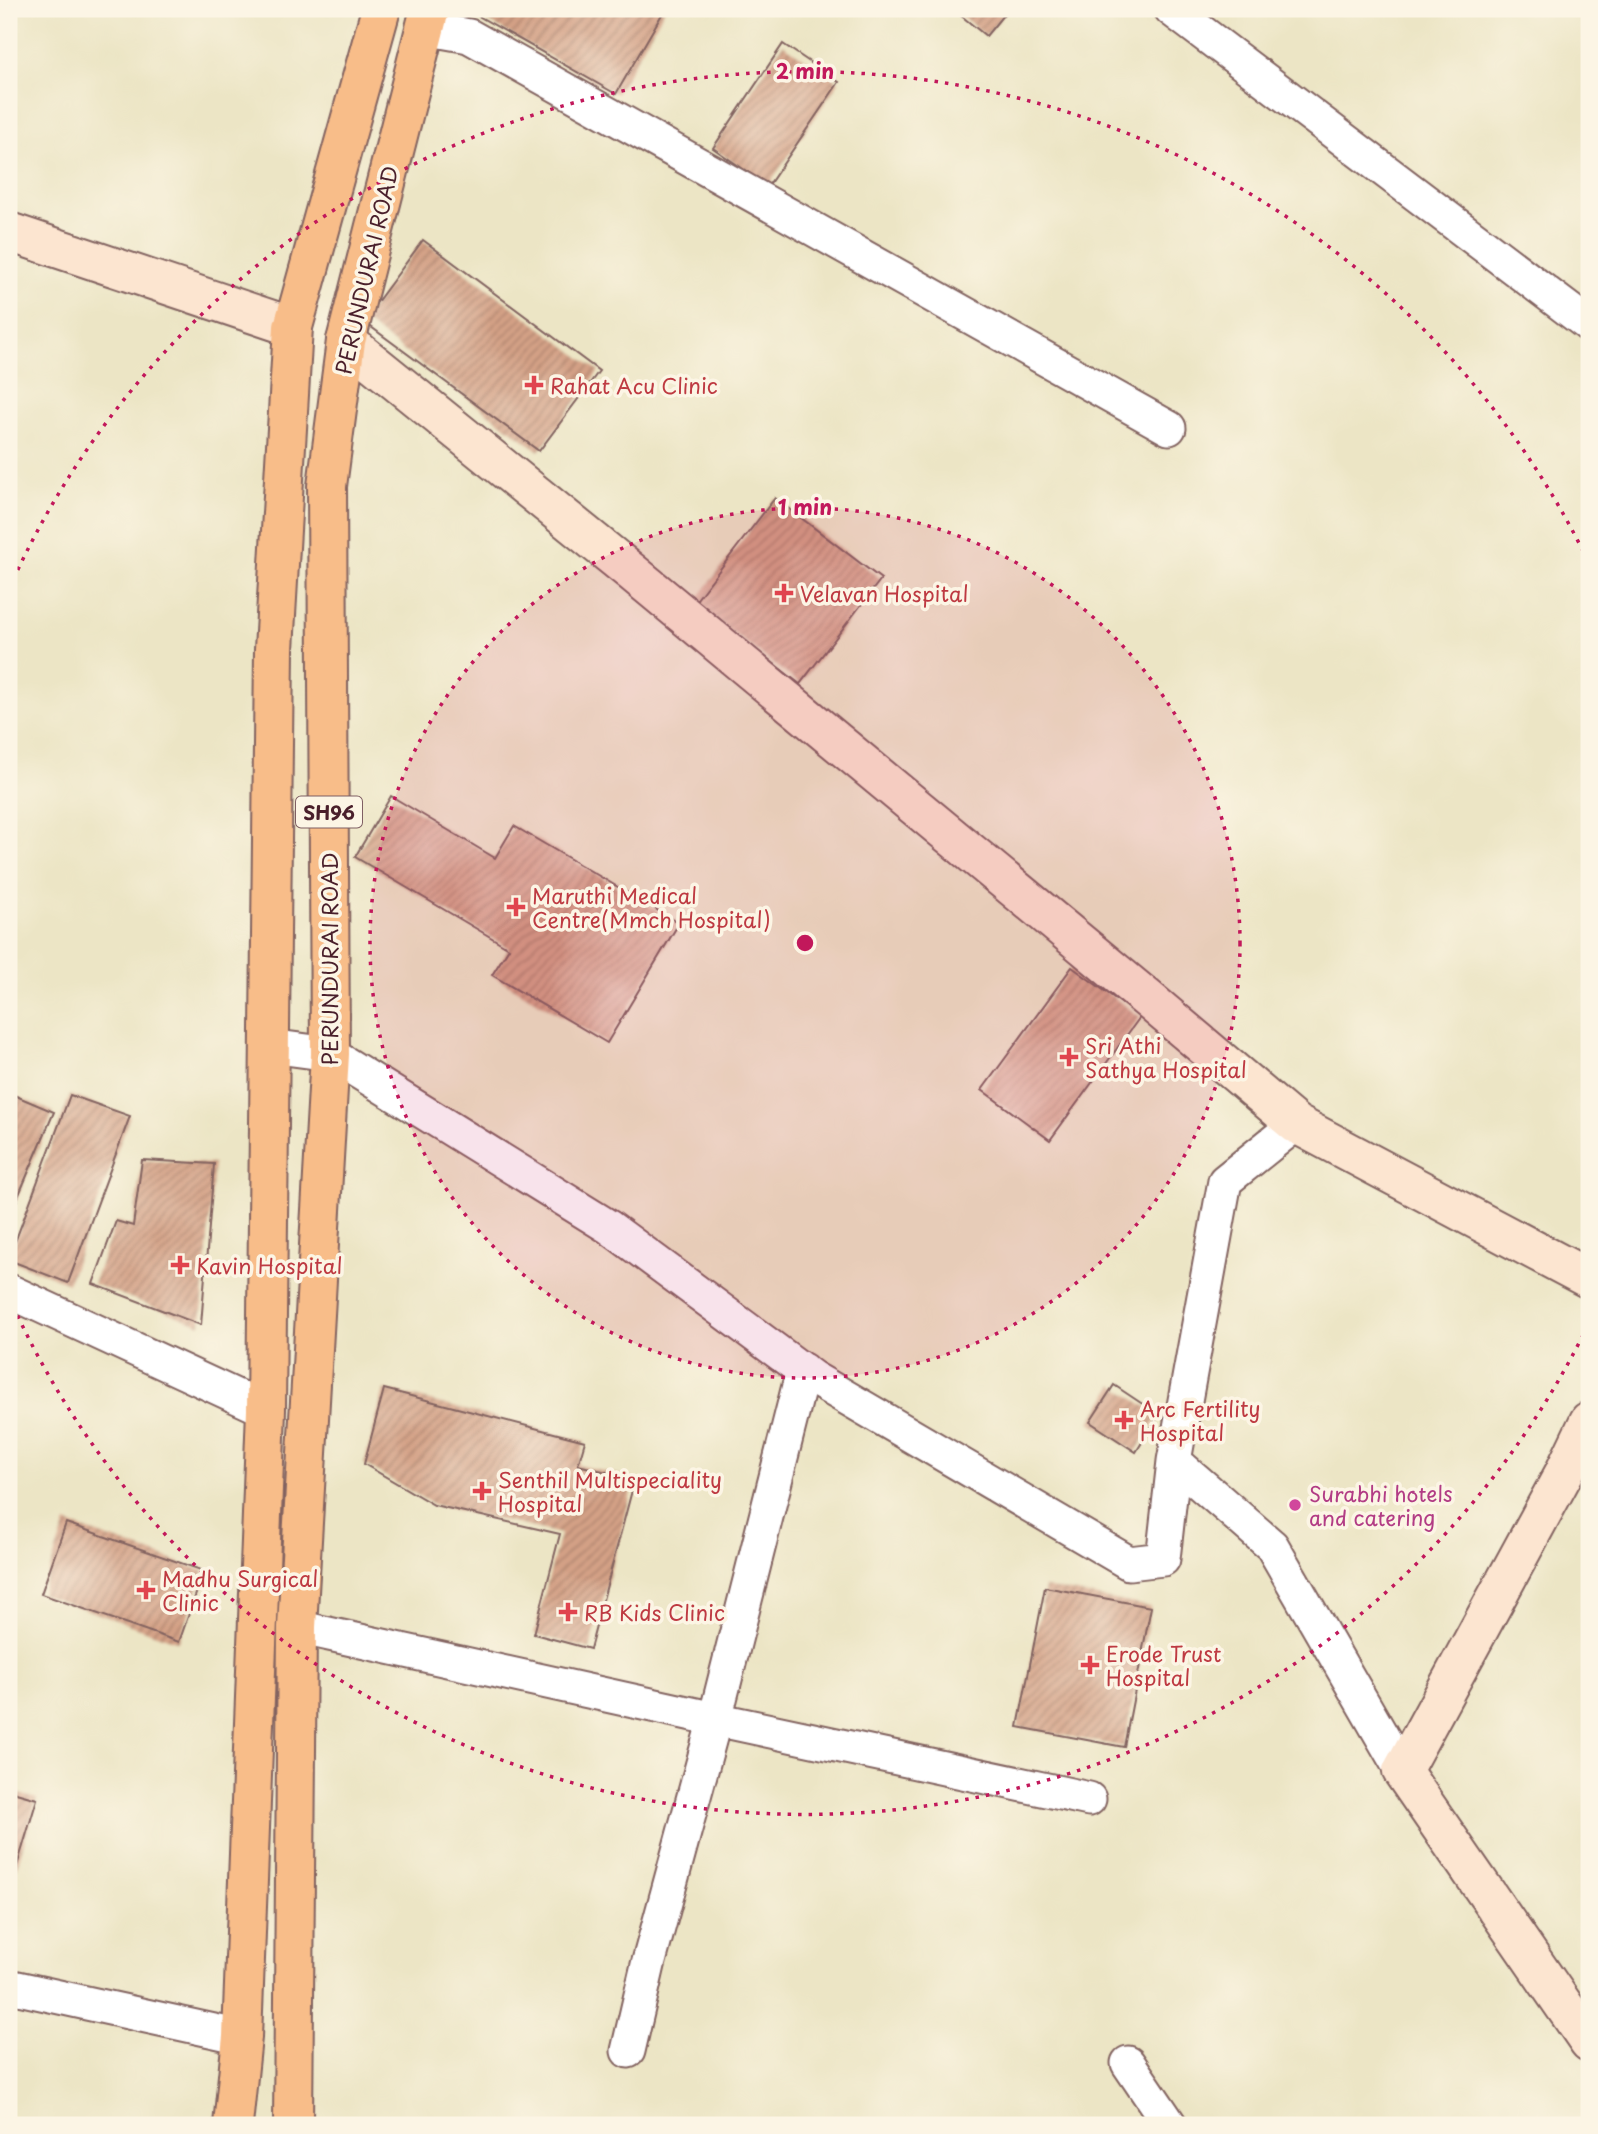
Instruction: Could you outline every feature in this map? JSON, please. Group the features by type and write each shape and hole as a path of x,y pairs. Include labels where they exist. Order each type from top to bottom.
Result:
{"main road":[{"path":"233,2125 242,2037 266,1410 274,649 293,327 381,9"},
{"name":"PERUNDURAI ROAD","path":"293,2125 297,1627 330,1055 327,486 346,341 427,18"}],"street":[{"path":"1171,9 1589,325"},
{"path":"427,18 469,36 1169,428"},
{"path":"9,232 293,327"},
{"path":"346,341 633,573 1296,1124 1589,1279"},
{"path":"270,1046 330,1055 610,1227 813,1378 1129,1563 1163,1559 1174,1461 1226,1181 1296,1124"},
{"path":"9,1291 266,1410"},
{"path":"628,2051 803,1370"},
{"path":"1402,1771 1564,1473 1589,1421"},
{"path":"1174,1461 1272,1546 1402,1771 1589,2042"},
{"path":"297,1627 1089,1799"},
{"path":"9,1986 242,2037"},
{"path":"1128,2063 1170,2125"}],"building":[{"path":"466,9 665,9 616,94"},
{"path":"953,9 1008,9 986,36"},
{"path":"783,44 839,82 768,186 713,148"},
{"path":"423,240 599,371 539,451 363,321"},
{"path":"775,498 881,579 800,684 694,603"},
{"path":"391,796 495,858 514,826 679,923 607,1043 492,975 509,948 355,857"},
{"path":"1072,967 1140,1017 1050,1140 982,1090"},
{"path":"9,1093 54,1112 9,1218"},
{"path":"70,1095 130,1116 68,1283 9,1258"},
{"path":"142,1160 214,1164 201,1325 93,1284 116,1221 133,1226"},
{"path":"1114,1385 1159,1415 1136,1452 1090,1422"},
{"path":"384,1389 585,1441 578,1465 635,1479 590,1649 534,1634 560,1534 434,1505 364,1464"},
{"path":"66,1523 204,1571 179,1642 41,1594"},
{"path":"1045,1587 1151,1607 1124,1747 1018,1727"},
{"path":"9,1791 37,1799 9,1893"}],"place":[{"name":"Rahat Acu Clinic","path":"534,385"},
{"name":"Velavan Hospital","path":"784,593"},
{"name":"Maruthi Medical Centre(Mmch Hospital)","path":"516,907"},
{"name":"Sri Athi Sathya Hospital","path":"1069,1057"},
{"name":"Kavin Hospital","path":"180,1265"},
{"name":"Arc Fertility Hospital","path":"1124,1420"},
{"name":"Senthil Multispeciality Hospital","path":"482,1491"},
{"name":"Surabhi hotels and catering","path":"1295,1505"},
{"name":"Madhu Surgical Clinic","path":"146,1590"},
{"name":"RB Kids Clinic","path":"568,1612"},
{"name":"Erode Trust Hospital","path":"1090,1665"}]}
